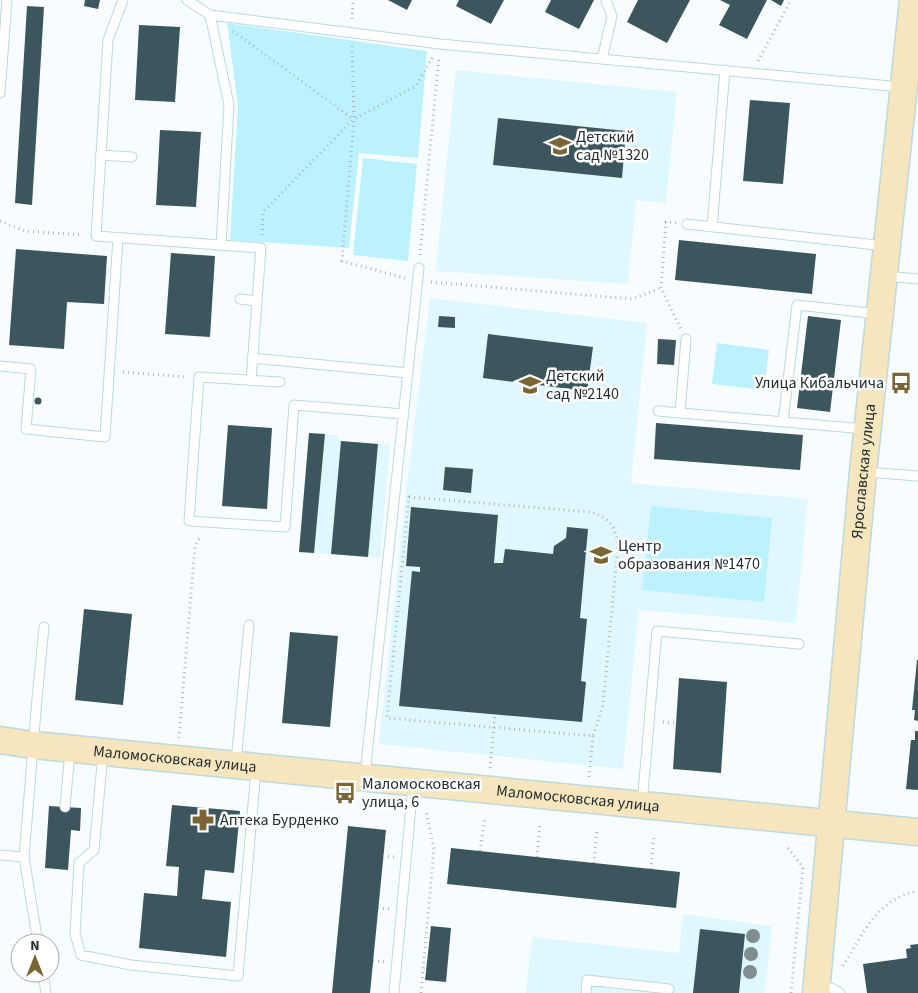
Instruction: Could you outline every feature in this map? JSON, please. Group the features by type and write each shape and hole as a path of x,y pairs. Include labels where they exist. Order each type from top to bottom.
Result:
{"street":[{"name":"Ярославская улица","path":"824,991 831,823 867,429 913,0"},
{"name":"Маломосковская улица","path":"0,740 33,745 918,832"}],"lane":[{"path":"0,92 6,0"},
{"path":"124,0 108,40 96,236 261,248 251,380"},
{"path":"187,0 210,15 440,44 904,88"},
{"path":"602,59 612,16 606,1"},
{"path":"210,15 229,105 221,246"},
{"path":"712,227 725,70"},
{"path":"100,155 132,157"},
{"path":"686,224 887,246"},
{"path":"0,366 31,369 26,429 105,437 118,238"},
{"path":"365,777 419,268"},
{"path":"884,276 918,279"},
{"path":"240,299 257,301"},
{"path":"783,422 797,305 880,314"},
{"path":"680,413 686,339"},
{"path":"252,358 408,373"},
{"path":"280,382 199,378 189,521 285,527 294,405 404,414"},
{"path":"658,411 867,429"},
{"path":"863,472 918,476"},
{"path":"103,751 94,850 79,863 75,934 81,955 131,965 238,976 246,765 248,625"},
{"path":"36,933 24,857 44,627"},
{"path":"642,804 658,631 799,644"},
{"path":"65,807 71,748"},
{"path":"394,993 413,782"},
{"path":"0,855 24,857"},
{"path":"586,993 587,980 669,989"}],"path":[{"path":"353,0 354,119 342,262 417,281 632,299 661,288"},
{"path":"751,73 791,0"},
{"path":"210,15 354,119"},
{"path":"261,248 264,212 354,119 416,86 440,44"},
{"path":"419,268 440,44"},
{"path":"0,220 25,231 96,236"},
{"path":"686,224 666,222 661,288 686,339"},
{"path":"110,371 199,378"},
{"path":"587,799 593,736 604,706 618,545 614,527 599,514 590,512 409,498 387,718 593,736"},
{"path":"179,738 195,546 209,522"},
{"path":"490,768 495,714"},
{"path":"421,993 434,849 426,811"},
{"path":"480,851 485,818"},
{"path":"537,857 540,823"},
{"path":"594,863 597,830"},
{"path":"651,869 654,835"},
{"path":"788,848 803,866 791,993"},
{"path":"843,966 880,909 897,898 918,891"}],"shaded area":[{"path":"227,23 427,51 418,158 359,153 349,248 230,240 238,105"},
{"name":"Детский сад №1320","path":"456,70 677,92 666,203 636,200 628,284 436,271"},
{"path":"363,158 417,164 408,261 353,255"},
{"name":"Центр образования №1470","path":"430,298 647,323 631,483 808,499 796,623 639,610 623,769 379,744 407,483"},
{"path":"717,343 769,350 764,390 712,384"},
{"path":"309,433 336,435 341,441 390,445 380,558 299,552"},
{"path":"651,506 772,518 764,602 642,590"},
{"path":"683,914 772,926 765,993 526,993 532,937 679,953"}],"building":[{"path":"85,0 100,0 98,9 84,6"},
{"path":"388,0 412,0 407,10"},
{"path":"459,0 504,0 491,24 456,6"},
{"path":"551,0 594,0 579,29 545,12"},
{"path":"638,0 690,0 667,43 627,22"},
{"path":"720,0 767,0 747,39 719,25 730,5"},
{"path":"771,0 784,0 781,6"},
{"path":"27,6 44,7 32,205 15,203"},
{"path":"139,25 180,27 175,102 135,100"},
{"path":"750,100 790,103 783,184 743,181"},
{"path":"498,118 626,131 622,178 493,165"},
{"path":"160,130 201,132 196,207 156,205"},
{"path":"679,240 816,254 812,294 675,280"},
{"path":"16,249 107,256 104,304 67,302 64,349 9,345"},
{"path":"171,253 215,256 210,337 165,334"},
{"path":"439,316 455,317 455,328 438,327"},
{"path":"808,316 841,320 830,412 797,408"},
{"path":"488,334 593,347 587,391 483,378"},
{"path":"658,339 676,340 674,365 657,364"},
{"path":"38,397 42,401 38,405 34,401"},
{"path":"656,423 803,435 800,470 654,459"},
{"path":"228,425 272,428 267,509 222,506"},
{"path":"309,433 325,434 314,553 299,552"},
{"path":"341,441 378,444 368,557 331,554"},
{"path":"445,467 473,469 471,493 443,490"},
{"path":"411,507 498,515 494,563 503,563 505,549 553,554 554,546 566,538 567,527 588,529 580,618 587,619 581,681 586,682 582,722 399,706 412,571 420,572 420,567 406,566"},
{"path":"84,609 132,614 123,705 75,700"},
{"path":"290,632 338,636 330,727 282,723"},
{"path":"917,660 918,721 914,720 915,710 912,710"},
{"path":"679,678 727,682 721,773 673,769"},
{"path":"915,731 918,731 918,790 906,789 911,740 915,740"},
{"path":"172,805 240,811 234,873 205,870 202,899 231,902 226,957 139,948 144,893 177,896 179,867 166,866"},
{"path":"49,806 81,808 80,831 71,830 68,870 45,868"},
{"path":"348,826 386,830 370,993 332,993"},
{"path":"451,848 680,872 676,908 447,884"},
{"path":"431,926 451,928 446,982 425,980"},
{"path":"700,929 745,934 739,993 693,993"},
{"path":"918,944 918,993 867,993 863,964 907,958 906,949 911,948 910,945"}],"place":[{"name":"Детский сад №1320","path":"560,146"},
{"name":"Улица Кибальчича","path":"901,383"},
{"name":"Детский сад №2140","path":"530,385"},
{"name":"Центр образования №1470","path":"601,555"},
{"name":"Маломосковская улица, 6","path":"345,793"},
{"name":"Аптека Бурденко","path":"203,820"}]}
